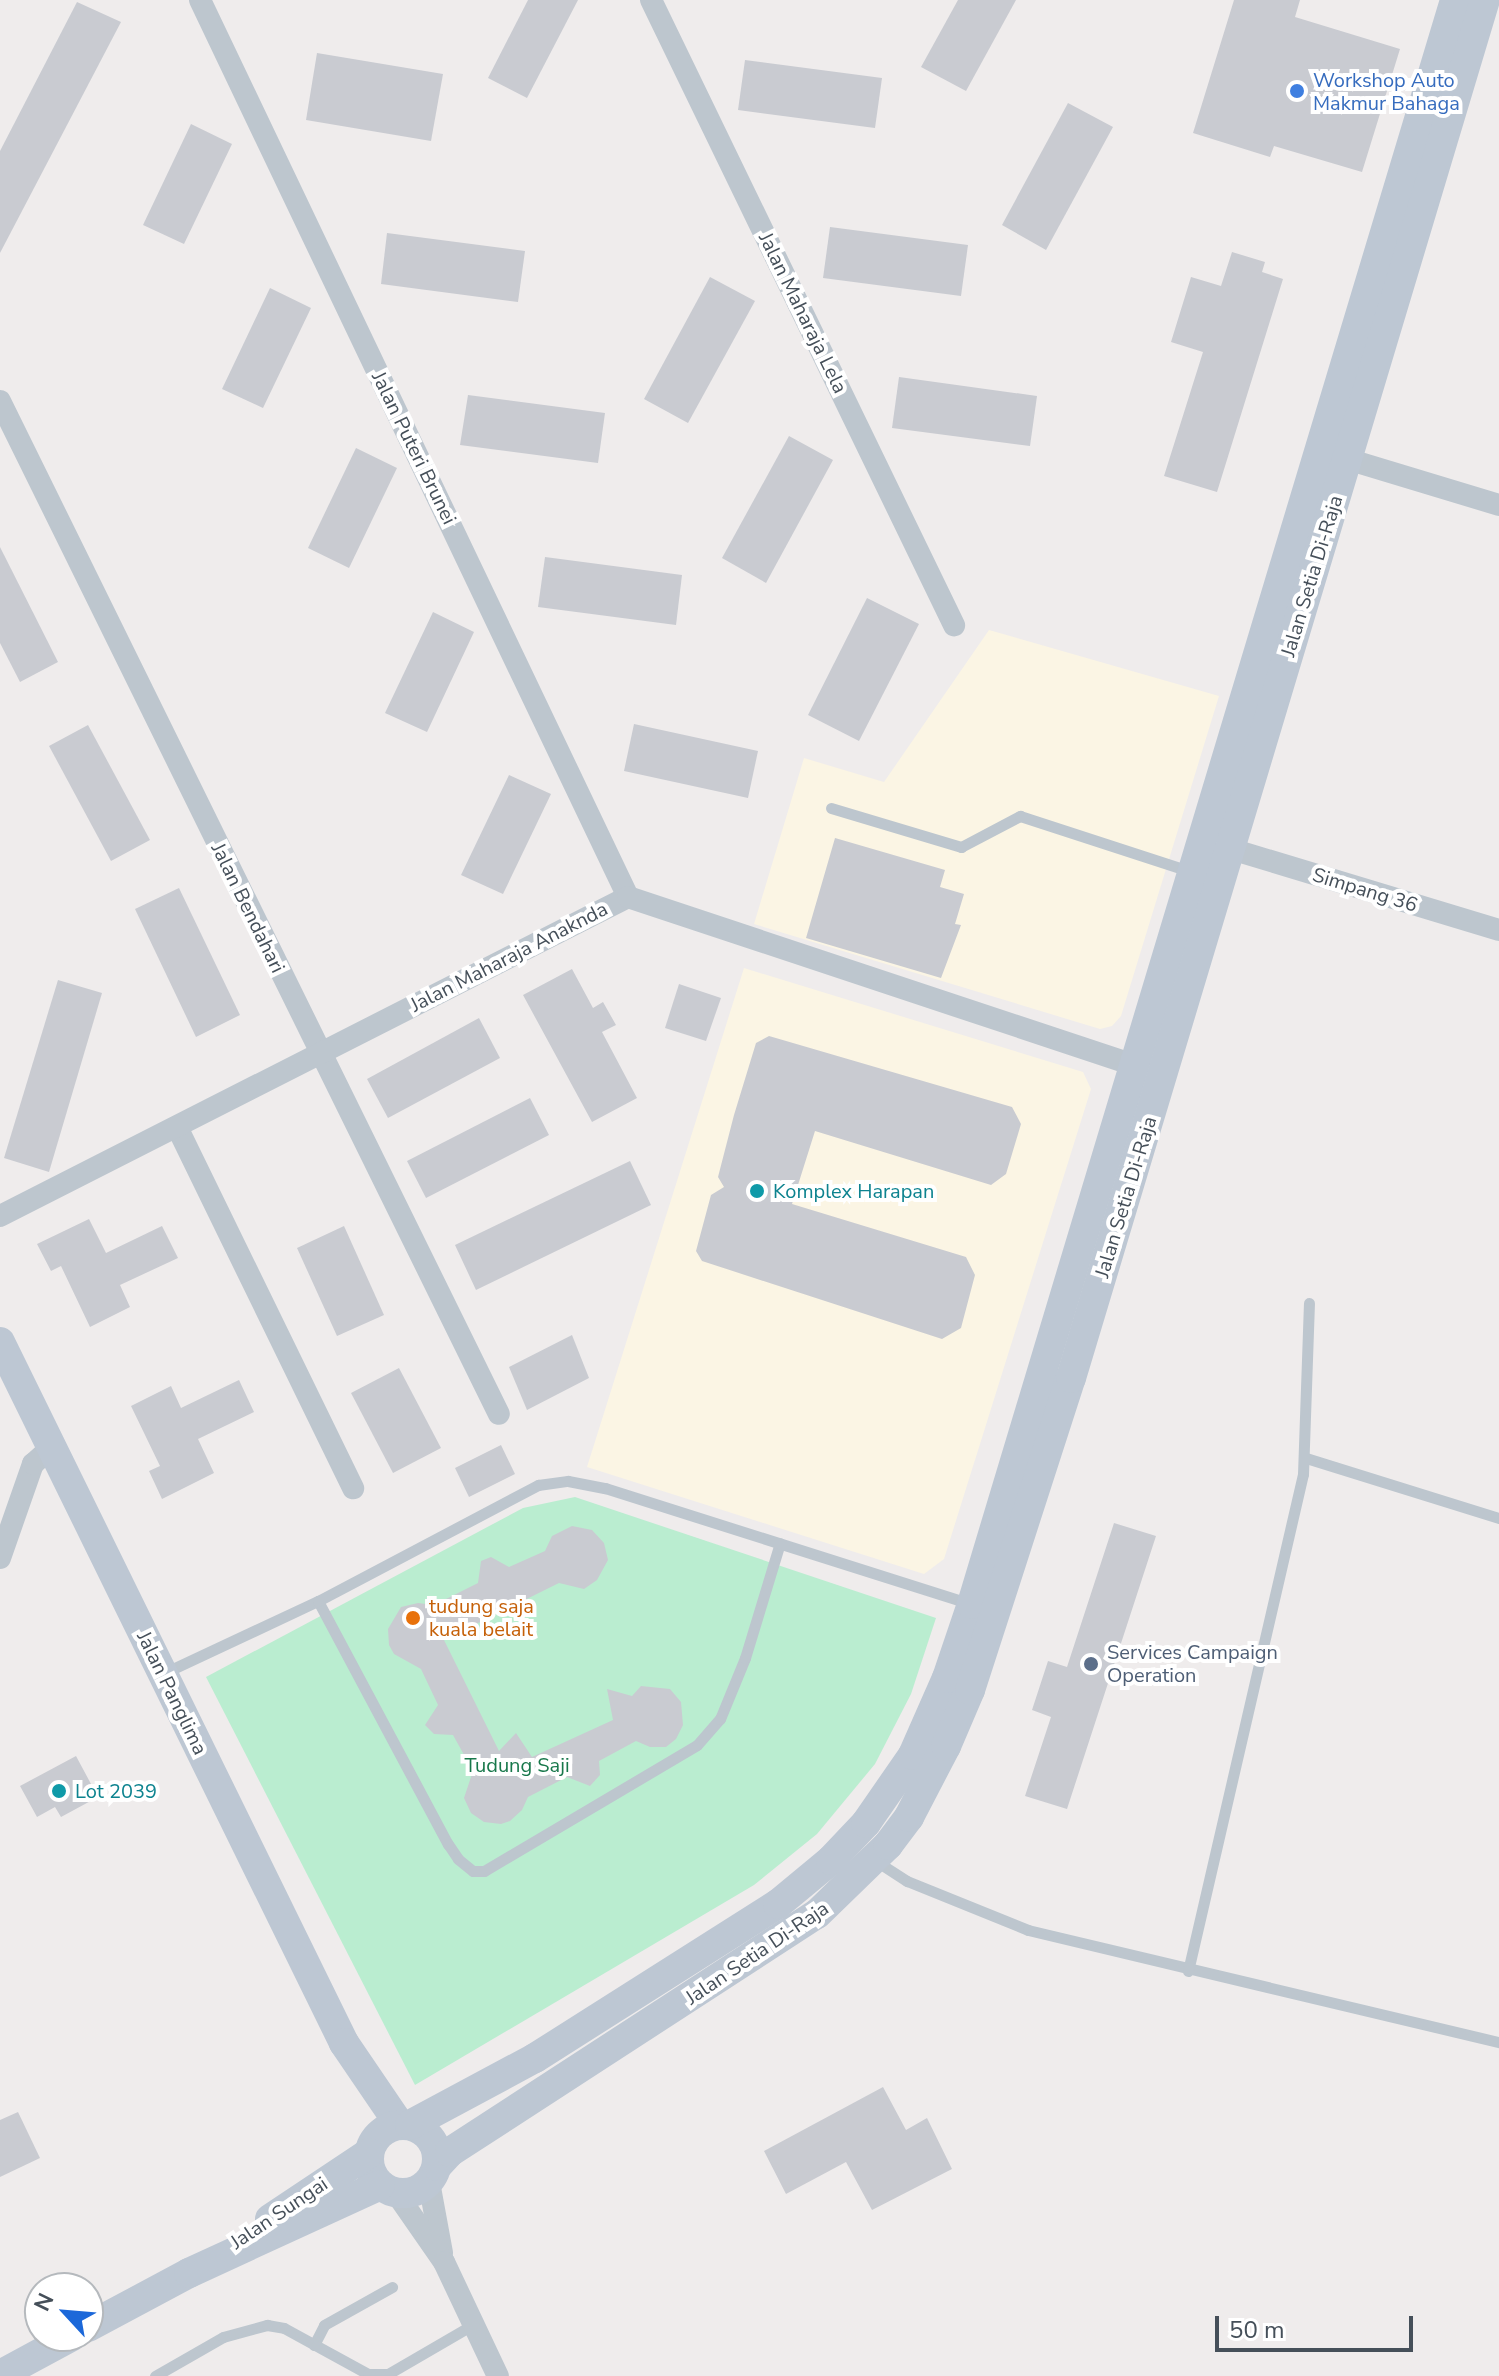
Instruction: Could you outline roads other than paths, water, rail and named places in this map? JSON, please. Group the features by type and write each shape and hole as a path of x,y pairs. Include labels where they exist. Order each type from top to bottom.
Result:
{"main road":[{"name":"Jalan Setia Di-Raja","path":"404,2125 535,2058 778,1904 822,1868 866,1823 900,1779 947,1678 972,1604 1455,0"},
{"name":"Jalan Setia Di-Raja","path":"433,2174 450,2152 781,1941 837,1897 876,1860 916,1804 970,1690 1071,1378 1485,0"},
{"name":"Jalan Panglima","path":"0,1342 344,2043 404,2125"},
{"name":"Jalan Panglima","path":"344,2043 371,2147"},
{"path":"404,2125 426,2133 436,2148 433,2174 414,2192 388,2189 370,2171 371,2147 389,2127 404,2125"},
{"name":"Jalan Sungai","path":"189,2273 371,2147"},
{"name":"Jalan Sungai","path":"104,2318 189,2273 388,2189"},
{"path":"0,2375 42,2352"}],"street":[{"name":"Jalan Puteri Brunei","path":"200,0 628,897"},
{"name":"Jalan Maharaja Lela","path":"651,0 954,625"},
{"name":"Jalan Bendahari","path":"0,401 318,1052 499,1414"},
{"path":"1347,459 1499,505"},
{"name":"Simpang 36","path":"1231,849 1499,930"},
{"name":"Jalan Maharaja Anaknda","path":"0,1216 628,897 1134,1065"},
{"path":"177,1127 353,1488"},
{"path":"0,1558 33,1464 51,1448"},
{"path":"433,2174 444,2262"},
{"path":"388,2189 444,2262 498,2376"}],"lane":[{"path":"831,808 961,847 1020,816 1193,872"},
{"path":"1188,1971 1306,1458 1309,1303"},
{"path":"1306,1458 1499,1518"},
{"path":"163,1674 318,1601 538,1485 568,1481 605,1488 972,1604"},
{"path":"318,1601 448,1844 473,1871 484,1871 697,1745 720,1719 745,1658 780,1543"},
{"path":"876,1860 907,1881 1028,1930 1188,1971 1499,2042"},
{"path":"314,2345 324,2325 392,2287"},
{"path":"155,2376 223,2337 267,2325 284,2328 368,2374 388,2374 474,2324"}],"place":[{"name":"Workshop Auto Makmur Bahaga","path":"1297,91"},
{"name":"Komplex Harapan","path":"757,1191"},
{"name":"tudung saja kuala belait","path":"413,1618"},
{"name":"Services Campaign Operation","path":"1091,1664"},
{"name":"Lot 2039","path":"59,1791"}],"park label":[{"name":"Tudung Saji","path":"517,1765"}]}
